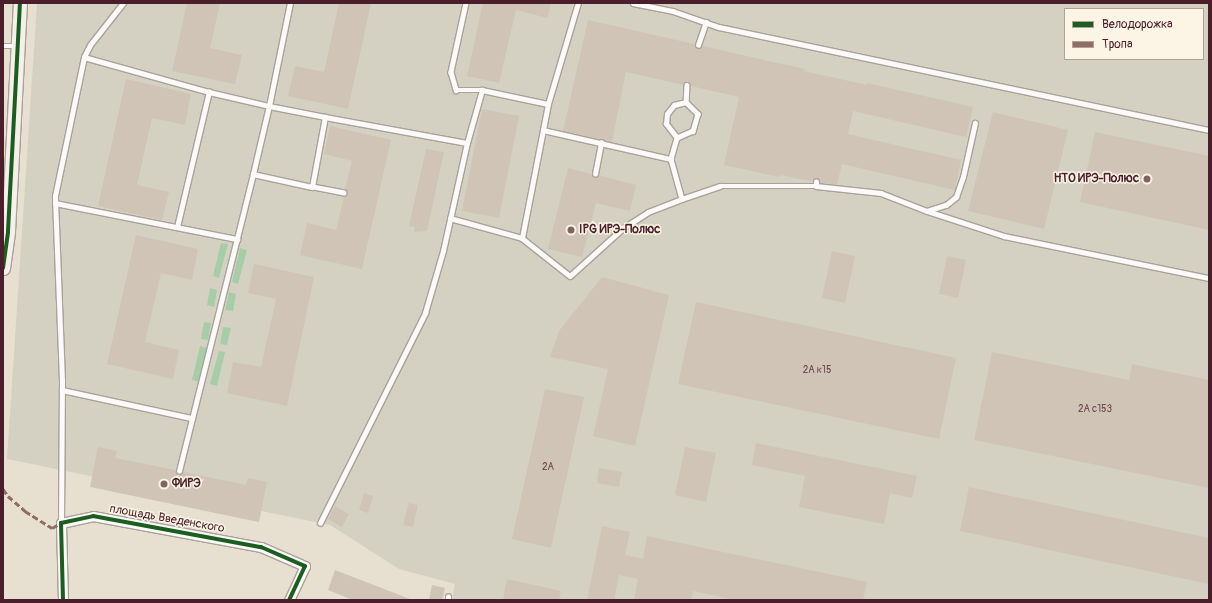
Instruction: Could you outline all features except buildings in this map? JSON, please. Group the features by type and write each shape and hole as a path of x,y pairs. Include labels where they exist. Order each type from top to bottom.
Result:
{"street":[{"path":"3,268 8,231 20,3"},
{"name":"площадь Введенского","path":"61,523 93,516 261,547 305,566 289,600"},
{"path":"61,523 63,600"}],"lane":[{"path":"61,523 62,390 55,203 58,175 84,57 90,45 123,3"},
{"path":"179,471 253,174 290,3"},
{"path":"466,3 450,72 456,90 482,90 548,104"},
{"path":"522,238 548,104 578,3"},
{"path":"633,3 673,11 719,27 1209,130"},
{"path":"698,45 706,22"},
{"path":"3,46 18,46"},
{"path":"84,57 209,92 268,106 467,143"},
{"path":"676,138 693,131 698,114 686,102 686,86"},
{"path":"320,523 425,313 443,251 467,143 482,90"},
{"path":"177,227 209,92"},
{"path":"682,199 671,159 676,138 666,124 667,114 674,105 686,102"},
{"path":"312,187 325,117"},
{"path":"927,211 946,205 956,197 963,177 975,123"},
{"path":"543,130 671,159"},
{"path":"595,174 601,143"},
{"path":"253,174 344,193"},
{"path":"450,218 522,238 570,276 622,229 648,212 682,199 720,186 816,184 881,193 927,211 1004,236 1209,278"},
{"path":"55,203 237,239"},
{"path":"62,390 192,418"}],"shaded area":[{"path":"37,3 1209,3 1209,600 452,600 455,584 399,569 330,525 7,459"}],"green space":[{"path":"221,243 228,244 219,278 213,276"},
{"path":"240,248 247,250 238,284 232,282"},
{"path":"210,288 217,290 214,307 207,305"},
{"path":"229,292 236,294 233,311 225,310"},
{"path":"204,322 211,323 208,340 201,339"},
{"path":"223,327 231,328 227,345 220,344"},
{"path":"200,346 207,348 199,382 192,380"},
{"path":"219,351 225,352 217,386 210,384"}],"marked path":[{"path":"3,489 8,496 25,511 52,528 61,523"}],"cycle path":[{"path":"3,268 8,231 20,3"},
{"path":"63,600 61,523 93,516 261,547 305,566 289,600"}],"place":[{"name":"НТО ИРЭ-Полюс","path":"1147,179"},
{"name":"IPG ИРЭ-Полюс","path":"571,230"},
{"name":"ФИРЭ","path":"164,484"}]}
